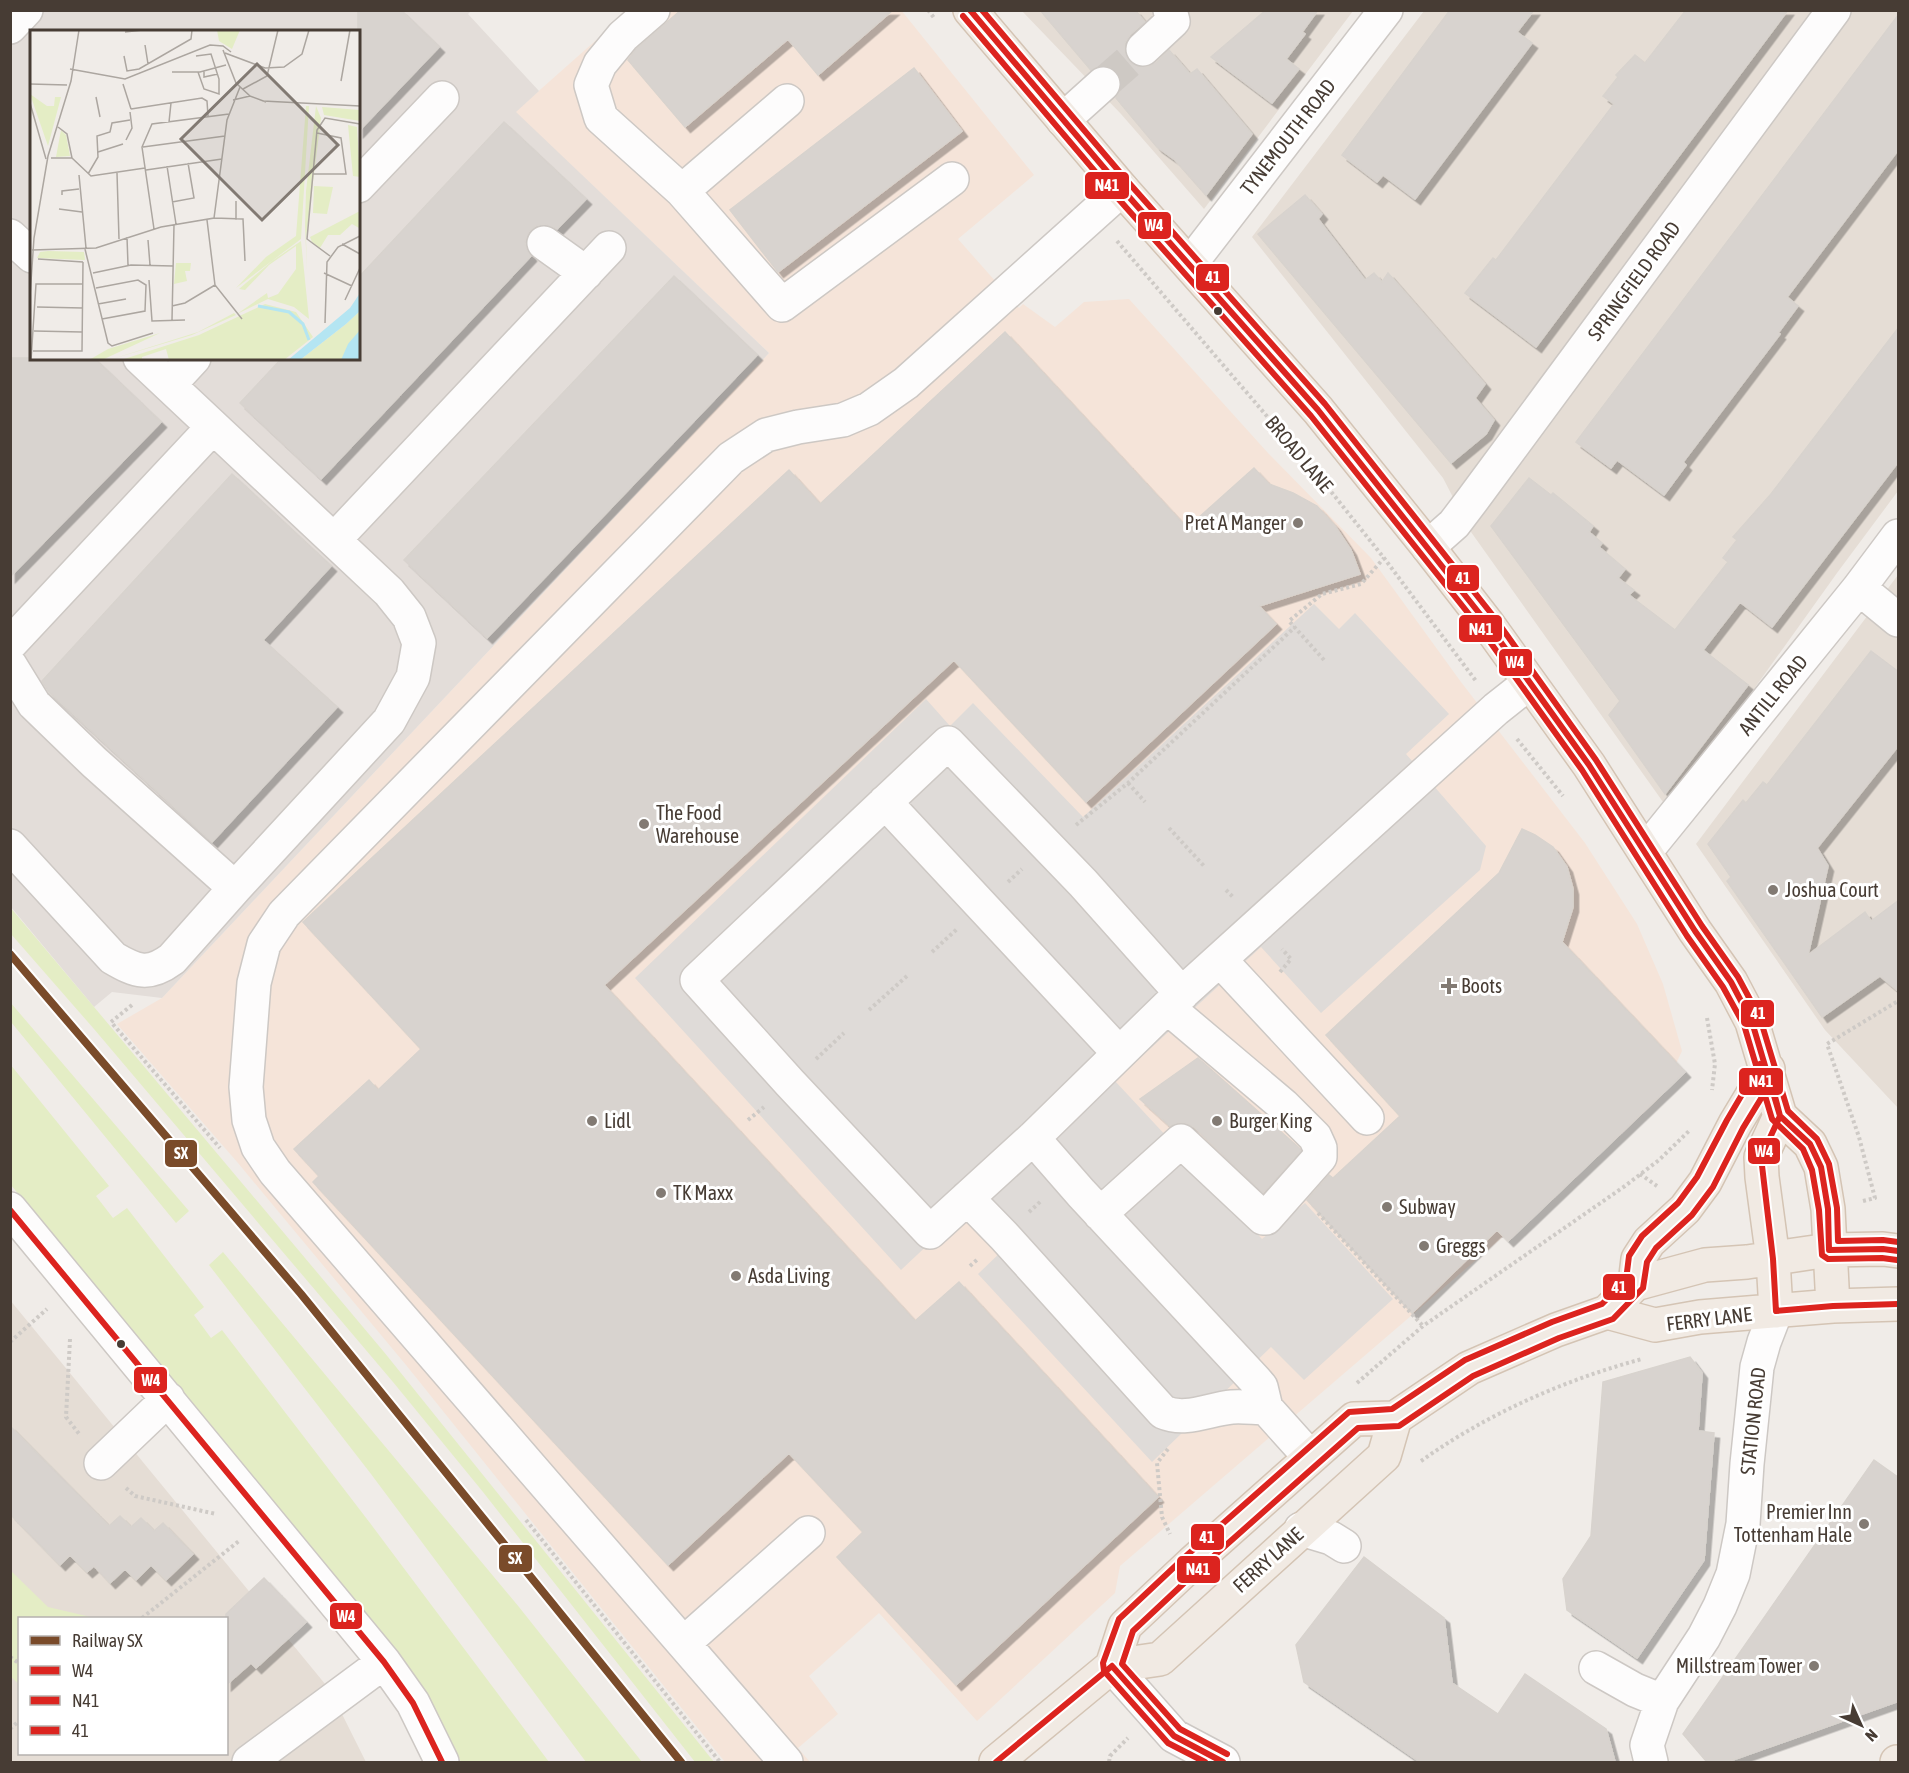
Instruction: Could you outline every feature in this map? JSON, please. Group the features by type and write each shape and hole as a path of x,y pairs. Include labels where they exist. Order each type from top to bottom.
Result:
{"main road":[{"path":"970,10 1122,189 1318,411 1487,623 1589,765 1695,931 1731,982 1752,1022 1780,1116 1810,1144 1821,1167 1828,1209 1833,1306"},
{"path":"1635,1284 1638,1259 1649,1242 1685,1209 1705,1182 1767,1069"},
{"path":"1776,1311 1773,1258 1761,1157 1780,1116"},
{"path":"996,1762 1112,1666 1125,1626 1192,1563 1354,1419 1395,1418 1469,1368 1556,1330 1607,1312 1635,1284 1705,1265 1829,1250 1899,1251"},
{"name":"FERRY LANE","path":"1607,1312 1655,1325 1700,1317 1833,1306 1899,1304"},
{"name":"FERRY LANE","path":"1112,1666 1160,1659 1384,1455 1395,1418"}],"street":[{"path":"10,27 26,10"},
{"path":"653,10 623,36 600,64 591,85 601,118 682,191 782,305 952,179"},
{"path":"1143,49 1173,21 1170,10"},
{"name":"TYNEMOUTH ROAD","path":"1190,264 1386,10"},
{"name":"SPRINGFIELD ROAD","path":"1428,547 1454,524 1473,499 1834,10"},
{"path":"1063,120 1103,84"},
{"path":"360,184 442,98"},
{"path":"682,191 787,101"},
{"path":"786,1762 283,1181 258,1147 249,1120 246,1087 254,983 264,944 284,914 731,458 766,435 843,420 869,409 906,383 1122,189"},
{"path":"10,236 30,254"},
{"path":"544,243 586,273"},
{"path":"333,540 609,248"},
{"path":"10,846 113,958 129,967 146,972 160,968 172,959 389,721 413,677 419,643 410,617 389,592 142,360"},
{"path":"169,385 192,360"},
{"path":"10,644 213,427"},
{"name":"ANTILL ROAD","path":"1646,852 1899,536"},
{"path":"1859,588 1899,620"},
{"path":"10,665 34,704 94,762 235,888"},
{"path":"1101,1214 1181,1141 1263,1218 1266,1218 1320,1157 1320,1148 1315,1137 1175,1001 1083,883 948,743 698,980 790,1083 930,1232 1033,1138 1175,1001 1496,709 1528,683"},
{"path":"885,802 1119,1053"},
{"path":"1221,961 1366,1118"},
{"path":"1033,1138 1261,1388 1266,1408 1310,1457"},
{"path":"967,1198 1163,1412 1173,1416 1192,1415 1233,1407 1266,1408"},
{"path":"10,1209 384,1662 413,1703 442,1762"},
{"name":"STATION ROAD","path":"1651,1762 1647,1745 1662,1701 1704,1637 1733,1574 1743,1524 1757,1367 1776,1311"},
{"path":"1192,1415 1215,1392 1228,1373 1234,1358"},
{"path":"101,1463 168,1399"},
{"path":"1301,1529 1331,1538 1344,1546"},
{"path":"684,1643 808,1533"},
{"path":"249,1762 384,1662"},
{"path":"1112,1666 1174,1736 1174,1751 1223,1762"},
{"path":"1596,1668 1635,1690 1662,1701"}],"path":[{"name":"BROAD LANE","path":"1112,236 1325,484 1384,558 1475,680"},
{"path":"1324,660 1289,621 1322,594 1361,584 1384,558"},
{"path":"1070,830 1128,783 1295,627"},
{"path":"1519,742 1565,798"},
{"path":"1128,783 1145,802"},
{"path":"1169,828 1204,866"},
{"path":"1003,887 1026,865"},
{"path":"932,952 963,924"},
{"path":"1276,942 1291,959 1279,971 1284,976"},
{"path":"869,1010 908,975"},
{"path":"1859,1202 1875,1198 1859,1137 1827,1044 1899,1001"},
{"path":"1704,1009 1711,1033 1715,1064 1711,1096"},
{"path":"814,1062 844,1033"},
{"path":"1352,1387 1423,1326 1659,1160 1691,1128"},
{"path":"1640,1174 1659,1188"},
{"path":"1024,1217 1047,1195"},
{"path":"1416,1465 1468,1432 1526,1401 1596,1372 1644,1358"},
{"path":"1171,1536 1162,1517 1157,1463 1192,1415"},
{"path":"143,1617 267,1518"},
{"path":"1109,1762 1110,1756 1126,1740"}],"shaded area":[{"path":"901,10 1034,175 958,239 1019,308 1023,304 1055,327 1084,302 1129,299 1268,453 1371,558 1461,682 1585,843 1637,924 1663,984 1682,1051 1660,1097 1604,1150 1120,1566 1115,1593 977,1721 879,1613 809,1676 838,1714 798,1748 810,1762 725,1762 406,1365 238,1163 117,1024 162,998 769,353 515,112 629,11"},
{"path":"10,11 471,11 468,14 539,91 516,112 769,353 162,998 112,992 94,1007 11,907"},
{"path":"1022,11 1353,11 1204,209 1121,114"},
{"path":"1424,11 1898,11 1898,491 1668,809 1471,532 1443,478 1252,237"},
{"path":"1898,575 1898,1108 1825,1030 1696,844"},
{"path":"1314,604 1339,629 1355,613 1449,714 1406,754 1486,846 1480,870 1321,1013 1261,947 1115,1081 1262,1239 1305,1203 1393,1299 1304,1380 1271,1347 1152,1462 978,1274 1004,1249 966,1209 901,1270 635,978 926,699 950,726 973,703 1083,817"},
{"path":"10,1300 330,1690 366,1762 11,1762"}],"green space":[{"path":"10,907 384,1352 714,1762 695,1762 483,1492 393,1382 11,934"},
{"path":"10,1002 189,1211 176,1223 11,1022"},
{"path":"10,1064 109,1186 96,1196 113,1218 127,1208 204,1307 194,1315 211,1338 222,1330 549,1762 461,1762 427,1695 11,1185"},
{"path":"223,1252 519,1607 642,1762 586,1762 371,1474 209,1265"},
{"path":"10,1570 48,1607 91,1617 18,1617 18,1683 11,1677"}],"building":[{"path":"358,10 401,10 439,47 360,130 360,30 358,30"},
{"path":"681,10 893,10 818,75 788,39 685,127 628,60 636,49"},
{"path":"1040,10 1135,10 1145,22 1130,35 1125,43 1125,53 1130,62 1138,67 1148,67 1156,63 1169,50 1190,74 1197,69 1252,134 1206,195 1175,160 1157,147 1116,98 1121,90 1121,81 1116,71 1108,66 1100,66 1091,70"},
{"path":"1266,10 1318,10 1302,32 1305,34 1286,59 1299,69 1272,103 1211,57"},
{"path":"1450,10 1534,10 1517,32 1532,43 1415,199 1383,175 1377,182 1342,155"},
{"path":"1686,10 1788,10 1536,347 1465,293 1493,258 1496,260 1614,104 1603,96 1618,77 1616,75 1635,55 1645,63"},
{"path":"1899,14 1899,149 1787,297 1798,306 1778,333 1780,334 1683,462 1686,465 1664,495 1617,460 1611,468 1576,442"},
{"path":"914,68 962,131 778,272 730,210"},
{"path":"504,122 586,199 557,229 545,224 536,226 529,232 525,242 531,256 321,479 240,403 280,360 360,360 360,276"},
{"path":"1305,195 1322,214 1318,219 1365,280 1374,273 1382,282 1388,273 1485,384 1475,398 1494,420 1486,434 1451,463 1258,234"},
{"path":"674,276 757,355 487,638 404,560"},
{"path":"1899,327 1899,461 1772,627 1740,602 1703,650 1748,685 1665,794 1609,715 1620,701 1491,526 1529,478 1551,495 1553,493 1593,526 1589,532 1602,543 1599,547 1625,569 1618,578 1634,590 1629,595 1675,630 1728,562 1723,558 1737,540 1733,537 1771,494"},
{"path":"1005,332 1187,528 1254,468 1269,484 1293,493 1317,506 1335,526 1351,550 1360,574 1259,606 1276,624 1086,802 954,660 604,985 915,1321 959,1282 1158,1497 956,1685 837,1557 863,1532 789,1453 668,1565 313,1182 319,1176 294,1149 369,1080 378,1090 421,1049 303,922 789,470 820,504"},
{"path":"10,358 96,360 161,422 10,577"},
{"path":"232,474 331,566 263,640 337,707 212,842 49,692 42,681"},
{"name":"Joshua Court","path":"1871,651 1899,672 1899,745 1817,848 1828,866 1808,955 1865,912 1871,921 1899,900 1899,992 1880,976 1822,1017 1727,881 1731,877 1708,844 1743,800 1746,803 1763,782 1767,785"},
{"path":"1522,829 1553,847 1567,867 1573,889 1573,907 1562,942 1685,1072 1508,1241 1497,1230 1412,1313 1307,1200 1329,1175 1333,1178 1400,1116 1326,1035 1499,873"},
{"name":"Burger King","path":"1198,1058 1301,1151 1263,1193 1194,1127 1185,1123 1170,1126 1140,1099"},
{"path":"1690,1357 1702,1373 1698,1431 1714,1433 1704,1560 1637,1658 1567,1610 1563,1579 1591,1536 1603,1382"},
{"path":"10,1426 109,1526 120,1516 131,1527 141,1518 154,1531 163,1523 193,1554 166,1580 151,1565 136,1580 125,1569 110,1583 94,1566 87,1572 70,1555 60,1565 10,1514"},
{"name":"Millstream Tower","path":"1874,1460 1899,1478 1899,1701 1727,1762 1707,1762 1683,1734"},
{"path":"1364,1557 1444,1618 1452,1683 1498,1714 1525,1674 1606,1729 1615,1762 1420,1762 1304,1682 1296,1645"},
{"path":"264,1578 306,1622 256,1668 251,1663 228,1683 228,1617 226,1614"}],"tunnel":[{"path":"1103,84 1143,49"}],"rail line":[{"name":"SX","path":"10,954 301,1294 681,1762"}],"transit line":[{"name":"W4","path":"970,10 1122,189 1318,410 1487,623 1589,765 1695,931 1731,982 1752,1022 1780,1116 1761,1157 1773,1259 1776,1311 1898,1304"},
{"name":"41","path":"982,10 1129,183 1325,404 1494,617 1596,760 1702,926 1738,977 1760,1018 1788,1111 1817,1139 1829,1164 1837,1208 1838,1241 1898,1242"},
{"name":"N41","path":"963,16 1115,195 1311,416 1480,628 1582,770 1687,936 1723,987 1744,1025 1772,1119 1803,1149 1812,1170 1819,1210 1822,1255 1828,1259 1897,1260"},
{"name":"41","path":"1205,1762 1168,1743 1104,1671 1103,1663 1119,1619 1186,1556 1349,1412 1392,1409 1465,1360 1552,1322 1602,1304 1626,1280 1629,1256 1642,1236 1678,1203 1697,1177 1760,1064"},
{"name":"W4","path":"1769,1073 1780,1116 1810,1144 1821,1167 1828,1209 1829,1250 1898,1251"},
{"name":"N41","path":"1227,1754 1180,1729 1122,1664 1133,1631 1358,1428 1399,1426 1473,1376 1559,1338 1613,1319 1643,1288 1647,1262 1656,1248 1692,1215 1713,1187 1743,1128 1776,1074"},
{"name":"W4","path":"10,1210 384,1662 413,1703 442,1762"},
{"name":"W4","path":"1112,1666 1174,1736 1223,1762"},
{"name":"W4","path":"996,1762 1112,1666"}],"place":[{"name":"Pret A Manger","path":"1298,523"},
{"name":"The Food Warehouse","path":"644,824"},
{"name":"Joshua Court","path":"1773,890"},
{"name":"Boots","path":"1449,986"},
{"name":"Lidl","path":"592,1121"},
{"name":"Burger King","path":"1217,1121"},
{"name":"TK Maxx","path":"661,1193"},
{"name":"Subway","path":"1387,1207"},
{"name":"Greggs","path":"1424,1246"},
{"name":"Asda Living","path":"736,1276"},
{"name":"Premier Inn Tottenham Hale","path":"1864,1524"},
{"name":"Millstream Tower","path":"1814,1666"}]}
